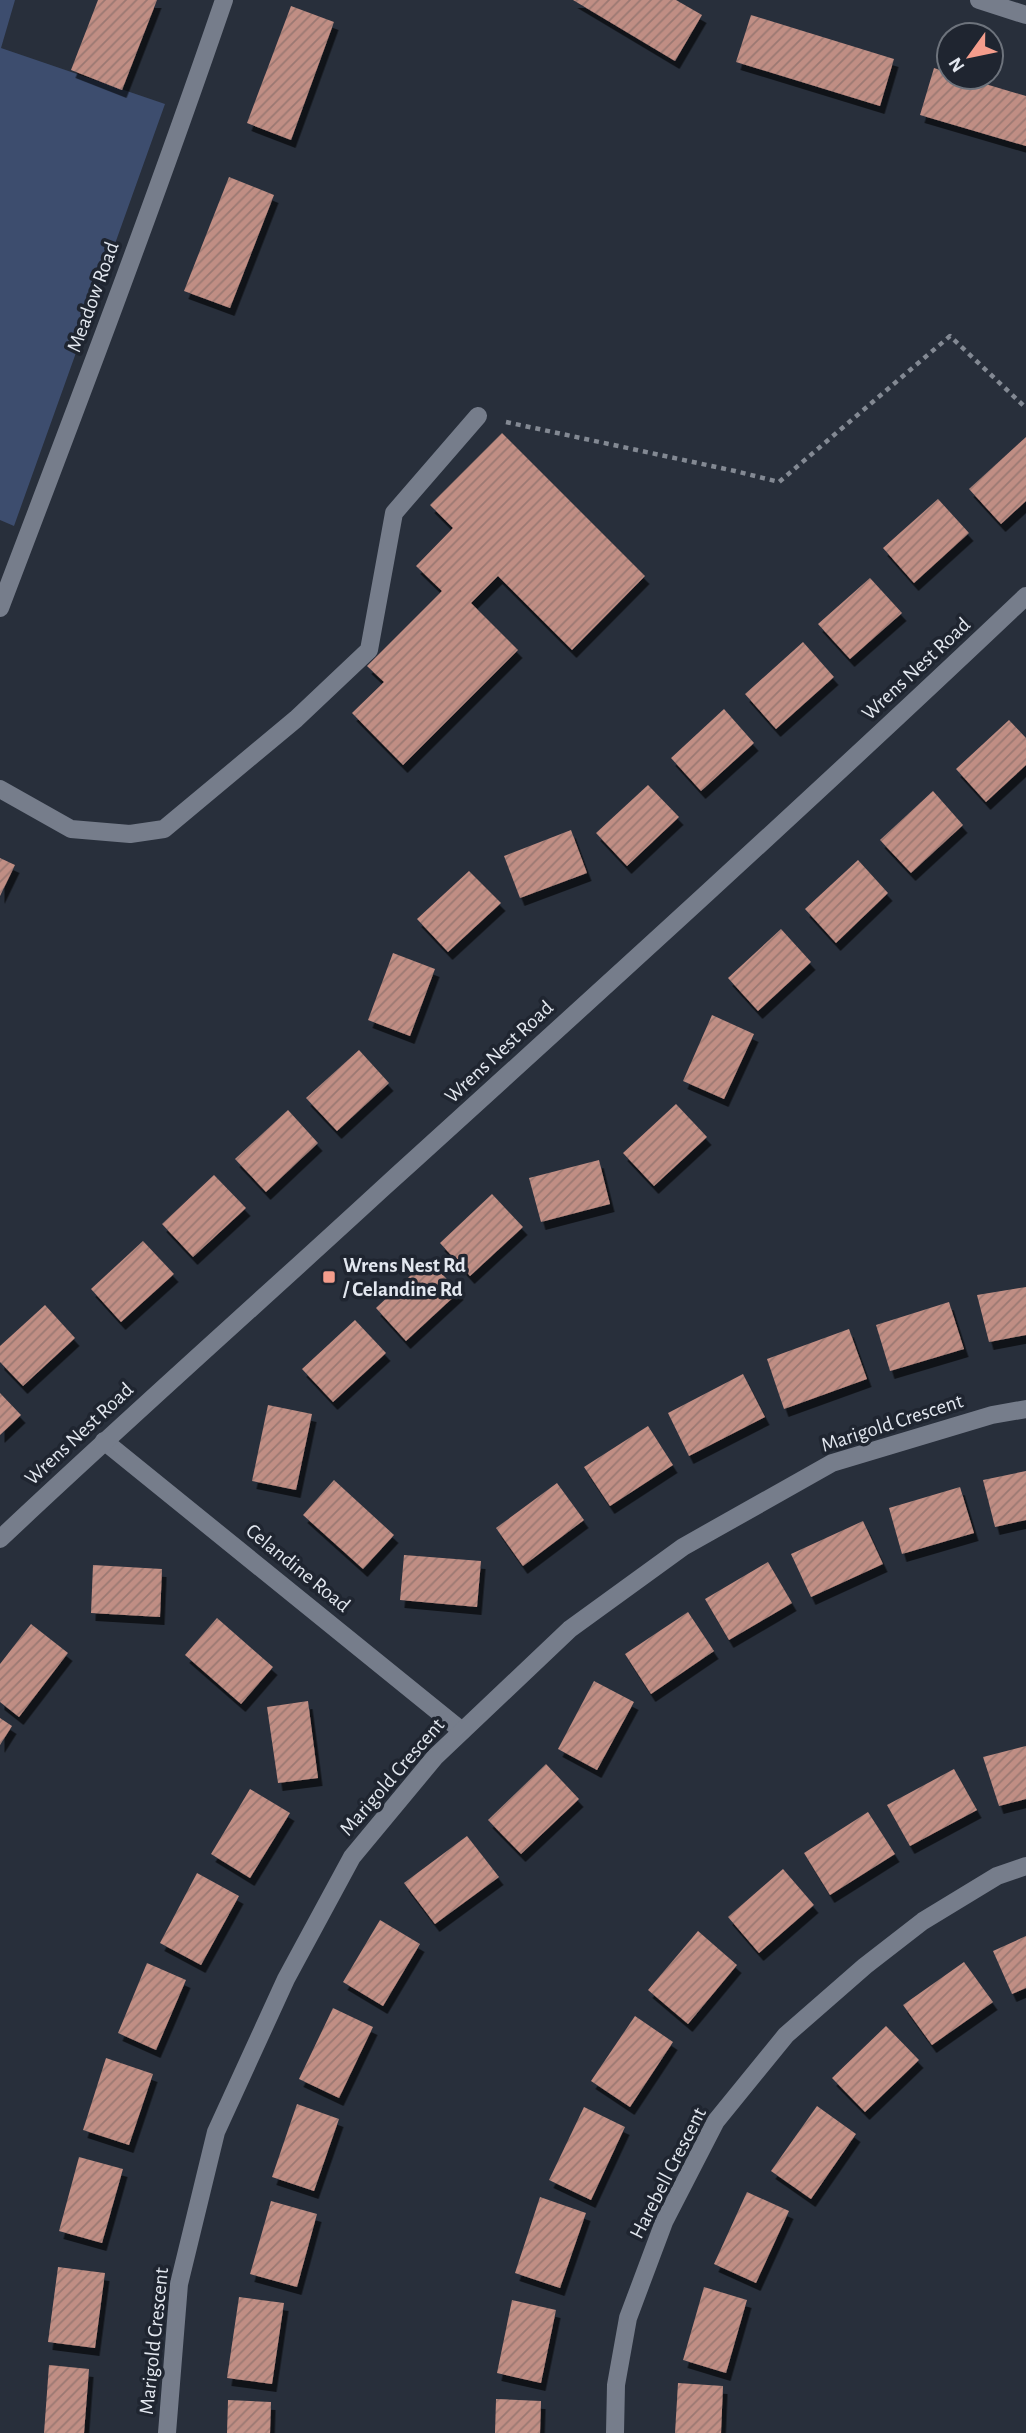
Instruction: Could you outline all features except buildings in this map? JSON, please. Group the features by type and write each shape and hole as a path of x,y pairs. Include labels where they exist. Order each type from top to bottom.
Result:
{"street":[{"name":"Meadow Road","path":"0,608 187,107 223,0"},
{"path":"979,0 1026,15"},
{"path":"0,789 71,829 130,834 164,829 296,719 369,650 394,513 478,416"},
{"name":"Wrens Nest Road","path":"0,1539 898,717 1026,596"},
{"name":"Marigold Crescent","path":"167,2433 179,2284 216,2132 286,1979 352,1857 435,1757 570,1629 683,1547 832,1463 992,1415 1026,1409"},
{"name":"Celandine Road","path":"104,1441 462,1731"},
{"name":"Harebell Crescent","path":"615,2433 616,2385 628,2318 664,2222 716,2121 786,2035 865,1966 923,1921 997,1876 1026,1866"}],"path":[{"path":"478,416 779,482 950,336 1026,408"}],"shaded area":[{"path":"0,0 15,0 1,48 165,104 14,526 0,520"}],"place":[{"name":"Wrens Nest Rd / Celandine Rd","path":"329,1277"}]}
